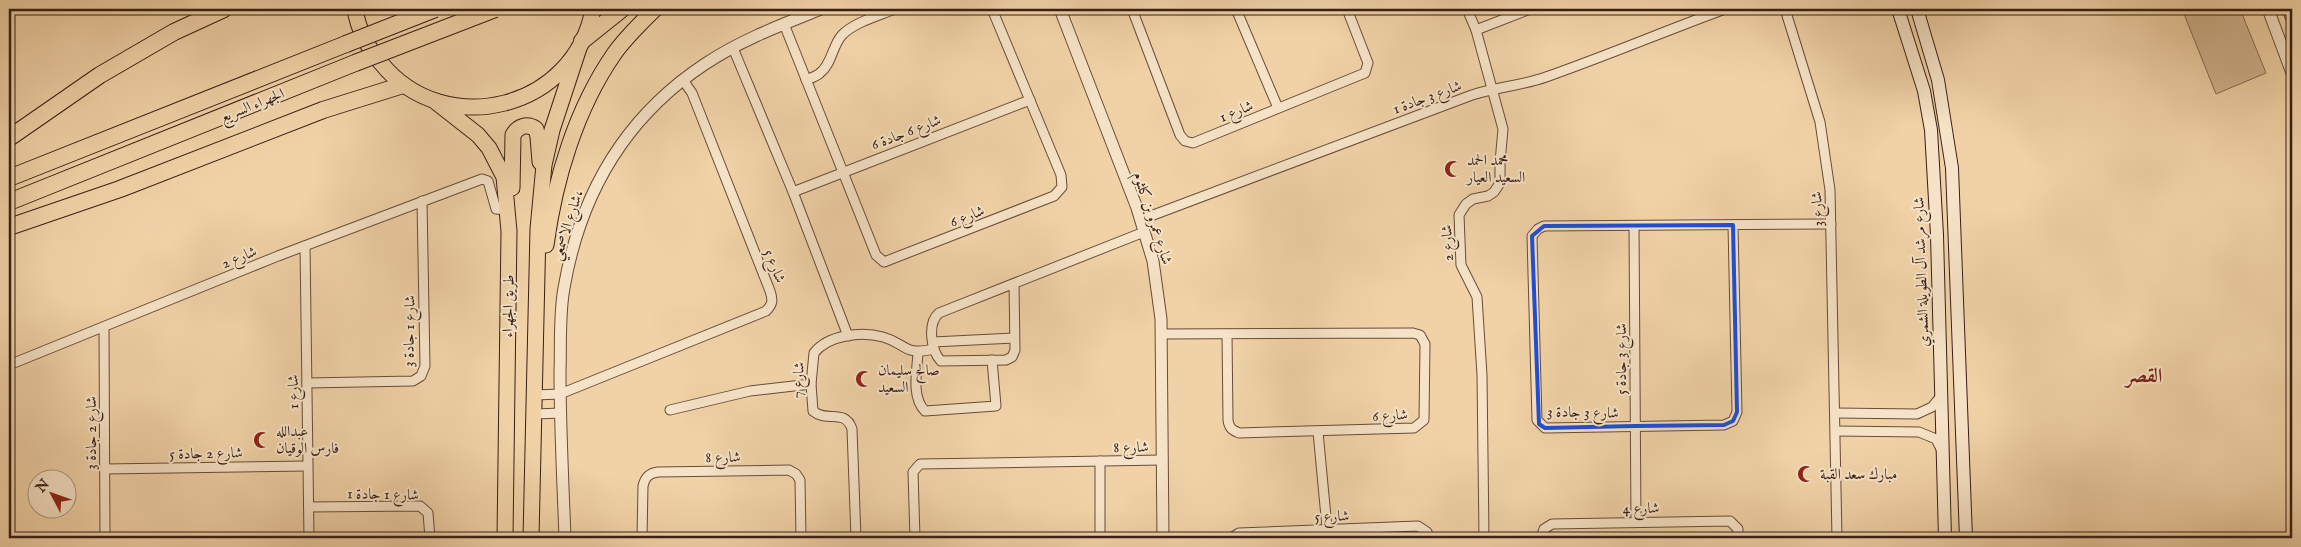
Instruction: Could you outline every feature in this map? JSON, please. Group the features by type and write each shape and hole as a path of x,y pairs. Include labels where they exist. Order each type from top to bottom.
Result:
{"highway":[{"path":"199,20 214,9"},
{"path":"9,138 100,75 199,20 224,9"},
{"path":"355,9 363,36 374,55 387,71 403,85 436,102 475,108 496,106 516,100 535,91 567,65 581,44 622,9"},
{"name":"الجهراء السريع","path":"9,178 435,9"},
{"name":"الجهراء السريع","path":"9,202 495,9"},
{"name":"طريق الجهراء","path":"531,538 538,229 544,165 552,130 594,9"},
{"path":"537,320 549,222 557,185 573,136 597,84 614,54 655,9"},
{"path":"9,227 120,189 323,110 403,85"},
{"name":"طريق الجهراء","path":"436,102 478,135 490,148 504,177 509,231 505,538"},
{"path":"509,231 513,136 518,128 526,125 536,129 538,136 538,229"}],"main road":[{"name":"شارع مرشد آل الطويلة الشمري","path":"1898,9 1924,91 1930,130 1938,260 1945,538"},
{"path":"1917,9 1930,46 1946,121 1952,168 1966,538"},
{"path":"1938,260 1944,259 1952,265 1952,290 1956,304"}],"street":[{"name":"شارع الاصمعي،","path":"565,538 560,394 564,290 576,239 586,207 598,180 618,149 659,101 684,80 758,34 821,9"},
{"path":"806,80 821,73 835,44 843,34 852,28 895,9"},
{"name":"شارع 6","path":"784,24 841,172 876,255 882,261 889,261 1057,194 1062,184 1061,175 992,9"},
{"name":"شارع عمرو بن كلثوم","path":"1060,9 1140,220 1153,261 1161,334 1163,538"},
{"name":"شارع 1","path":"1132,9 1180,135 1186,141 1193,143 1365,73 1368,63 1347,9"},
{"path":"1236,9 1278,108"},
{"name":"شارع 2","path":"1467,9 1476,30 1503,129 1500,183 1494,192 1488,196 1473,199 1466,204 1459,214 1461,265 1477,297 1482,375 1484,538"},
{"path":"1476,30 1530,9"},
{"name":"شارع 3 جادة 1","path":"1140,220 1492,88 1508,88 1545,78 1725,9"},
{"name":"شارع 3","path":"1785,9 1820,122 1830,190 1836,413 1837,538"},
{"path":"2268,9 2292,73"},
{"path":"2288,9 2292,19"},
{"path":"733,48 793,192 848,336"},
{"name":"شارع 5","path":"560,394 766,310 772,302 770,291 692,93 684,80"},
{"name":"شارع 6 جادة 6","path":"793,192 1030,100"},
{"name":"شارع 2","path":"9,365 304,246 482,179 488,181 496,209 508,210"},
{"name":"شارع 1 جادة 3","path":"307,383 413,381 421,376 425,366 422,201"},
{"name":"شارع 3 جادة 3","path":"1733,225 1736,417 1733,421 1724,425 1544,428 1539,424 1537,420 1532,236 1538,229 1544,226 1831,224"},
{"name":"شارع 3 جادة 5","path":"1634,226 1636,522"},
{"path":"1014,285 1015,350 1012,356 1006,360 942,361 933,346 933,322 939,313 1014,285 1144,232"},
{"name":"شارع 1","path":"304,246 309,538"},
{"name":"شارع 2 جادة 3","path":"104,328 105,538"},
{"name":"شارع 6","path":"1161,334 1414,333 1423,338 1425,344 1426,416 1420,425 1414,428 1239,433 1231,428 1228,420 1227,334"},
{"name":"شارع 7","path":"856,538 852,429 846,418 819,416 813,411 811,384 814,353 832,338 848,336 882,337 905,349 918,353"},
{"path":"992,360 996,406 925,411 919,405 916,398 918,353 933,346 1014,338"},
{"path":"670,410 750,391 811,384"},
{"path":"535,395 560,394"},
{"path":"1836,413 1917,414 1932,407 1940,396"},
{"path":"535,414 561,413"},
{"path":"1836,431 1919,432 1936,439 1942,450"},
{"path":"1318,432 1328,534"},
{"name":"شارع 8","path":"915,538 913,472 920,464 1162,460"},
{"name":"شارع 8","path":"1100,461 1100,538"},
{"name":"شارع 2 جادة 5","path":"105,469 307,466"},
{"name":"شارع 8","path":"642,538 643,486 645,479 650,474 658,472 790,470 800,480 801,538"},
{"name":"شارع 1 جادة 1","path":"309,507 420,506 428,513 430,538"},
{"name":"شارع 4","path":"1541,538 1544,529 1552,524 1636,522 1730,522 1738,529 1738,538"},
{"name":"شارع 5","path":"1232,538 1239,533 1328,534 1418,526 1427,532 1428,538"}],"highlighted area":[{"path":"1733,225 1737,412 1733,421 1724,425 1545,428 1539,424 1532,236 1544,226"}],"shaded area":[{"path":"2182,9 2240,9 2266,73 2216,94"}],"place":[{"name":"محمد الحمد السعيد العيار","path":"1453,169"},
{"name":"صالح سليمان السعيد","path":"864,379"},
{"name":"عبدالله فارس الوقيان","path":"262,440"},
{"name":"مبارك سعد القبة","path":"1806,474"}],"district":[{"name":"القصر","path":"2144,375"}]}
